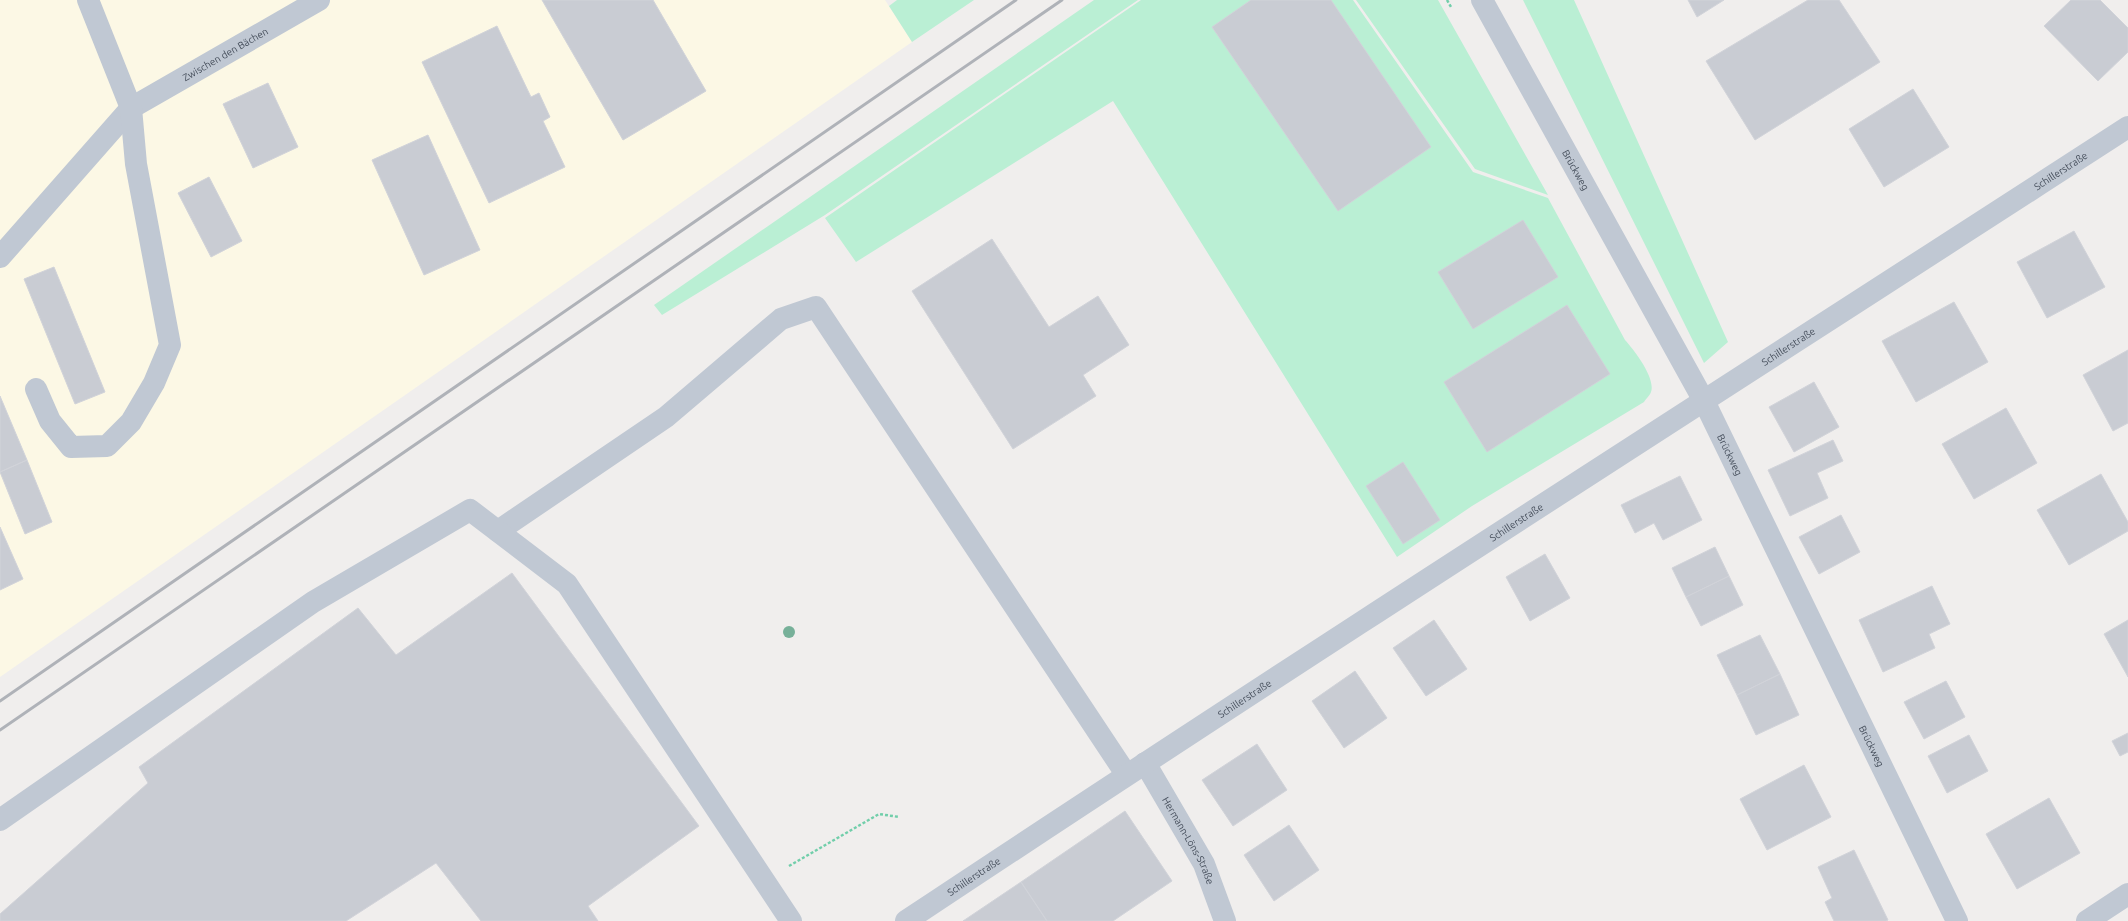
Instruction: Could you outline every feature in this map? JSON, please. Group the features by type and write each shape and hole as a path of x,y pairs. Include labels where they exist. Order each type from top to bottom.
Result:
{"street":[{"path":"36,389 50,421 71,447 107,446 131,422 154,383 170,345 136,164 132,108 88,0"},
{"name":"Zwischen den Bächen","path":"0,257 132,108 319,0"},
{"name":"Brückweg","path":"1482,0 1704,401 1957,921"},
{"name":"Schillerstraße","path":"906,921 1126,774 2128,126"},
{"path":"498,532 666,418 781,319 816,307 1126,774"},
{"path":"0,820 313,602 470,510 567,584 791,921"},
{"name":"Hermann-Löns-Straße","path":"1144,763 1204,864 1225,921"},
{"path":"2087,921 2128,894"}],"path":[{"path":"765,880 879,814 899,817"}],"shaded area":[{"path":"0,0 885,0 912,42 0,677"}],"green space":[{"path":"897,0 974,0 912,42 889,6"},
{"path":"1094,0 1138,0 825,215 662,315 654,305"},
{"path":"1141,0 1353,0 1473,172 1548,198 1625,340 1634,350 1647,372 1652,386 1651,392 1644,402 1472,506 1397,557 1113,101 856,262 825,218"},
{"path":"1356,0 1438,0 1548,195 1475,169"},
{"path":"1523,0 1574,0 1728,342 1704,363"}],"building":[{"path":"542,0 653,0 706,91 623,140"},
{"path":"1251,0 1331,0 1431,147 1338,211 1212,27"},
{"path":"1688,0 1724,0 1697,17"},
{"path":"1808,0 1839,0 1880,62 1755,140 1706,61"},
{"path":"2071,0 2100,0 2128,28 2128,52 2098,81 2044,26"},
{"path":"497,26 531,97 539,93 550,117 543,121 565,167 489,203 422,62"},
{"path":"268,83 298,147 253,168 223,104"},
{"path":"1913,89 1949,147 1884,187 1849,129"},
{"path":"428,135 480,250 424,275 372,160"},
{"path":"209,177 242,241 211,257 178,193"},
{"path":"1523,220 1558,277 1473,329 1438,272"},
{"path":"2074,231 2105,287 2047,318 2017,262"},
{"path":"992,239 1049,327 1098,296 1129,345 1083,375 1096,396 1013,449 912,291"},
{"path":"54,267 105,392 75,404 24,279"},
{"path":"1954,302 1988,362 1916,402 1882,341"},
{"path":"1567,305 1610,374 1487,452 1444,382"},
{"path":"2128,350 2128,423 2113,431 2083,375"},
{"path":"1814,382 1839,427 1794,452 1769,407"},
{"path":"0,396 27,460 0,472"},
{"path":"2006,408 2037,463 1974,499 1942,444"},
{"path":"1833,440 1843,461 1817,473 1828,498 1790,516 1768,470"},
{"path":"27,460 52,522 25,534 0,472"},
{"path":"1403,462 1440,520 1403,544 1366,486"},
{"path":"2101,474 2128,522 2128,531 2069,565 2037,510"},
{"path":"1680,476 1702,520 1663,540 1654,523 1635,533 1621,505"},
{"path":"1841,515 1860,552 1819,574 1799,537"},
{"path":"0,527 23,579 0,590"},
{"path":"1715,547 1729,576 1686,597 1672,568"},
{"path":"1545,554 1570,598 1530,621 1506,577"},
{"path":"512,573 699,826 588,906 598,921 481,921 436,863 346,921 0,921 0,914 148,783 139,767 358,608 396,655"},
{"path":"1729,576 1743,605 1701,626 1686,597"},
{"path":"1932,586 1950,624 1929,634 1935,648 1883,672 1859,620"},
{"path":"1434,620 1467,669 1426,696 1393,648"},
{"path":"2128,620 2128,677 2104,634"},
{"path":"1760,635 1780,674 1737,695 1717,655"},
{"path":"1355,671 1387,718 1344,748 1312,701"},
{"path":"1780,674 1799,715 1756,735 1737,695"},
{"path":"1946,681 1965,717 1924,739 1904,702"},
{"path":"2128,733 2128,752 2120,756 2112,741"},
{"path":"1969,735 1988,771 1947,793 1928,756"},
{"path":"1257,744 1287,790 1233,826 1202,780"},
{"path":"1804,765 1831,817 1767,850 1740,799"},
{"path":"2049,798 2080,853 2017,889 1986,834"},
{"path":"1125,811 1172,881 1113,921 1047,921 1021,882"},
{"path":"1289,825 1319,870 1274,901 1244,855"},
{"path":"1854,850 1888,920 1886,921 1834,921 1825,902 1832,898 1818,867"},
{"path":"1021,882 1047,921 963,921"}],"railway":[{"path":"0,701 1016,0"},
{"path":"0,730 1062,0"}]}
